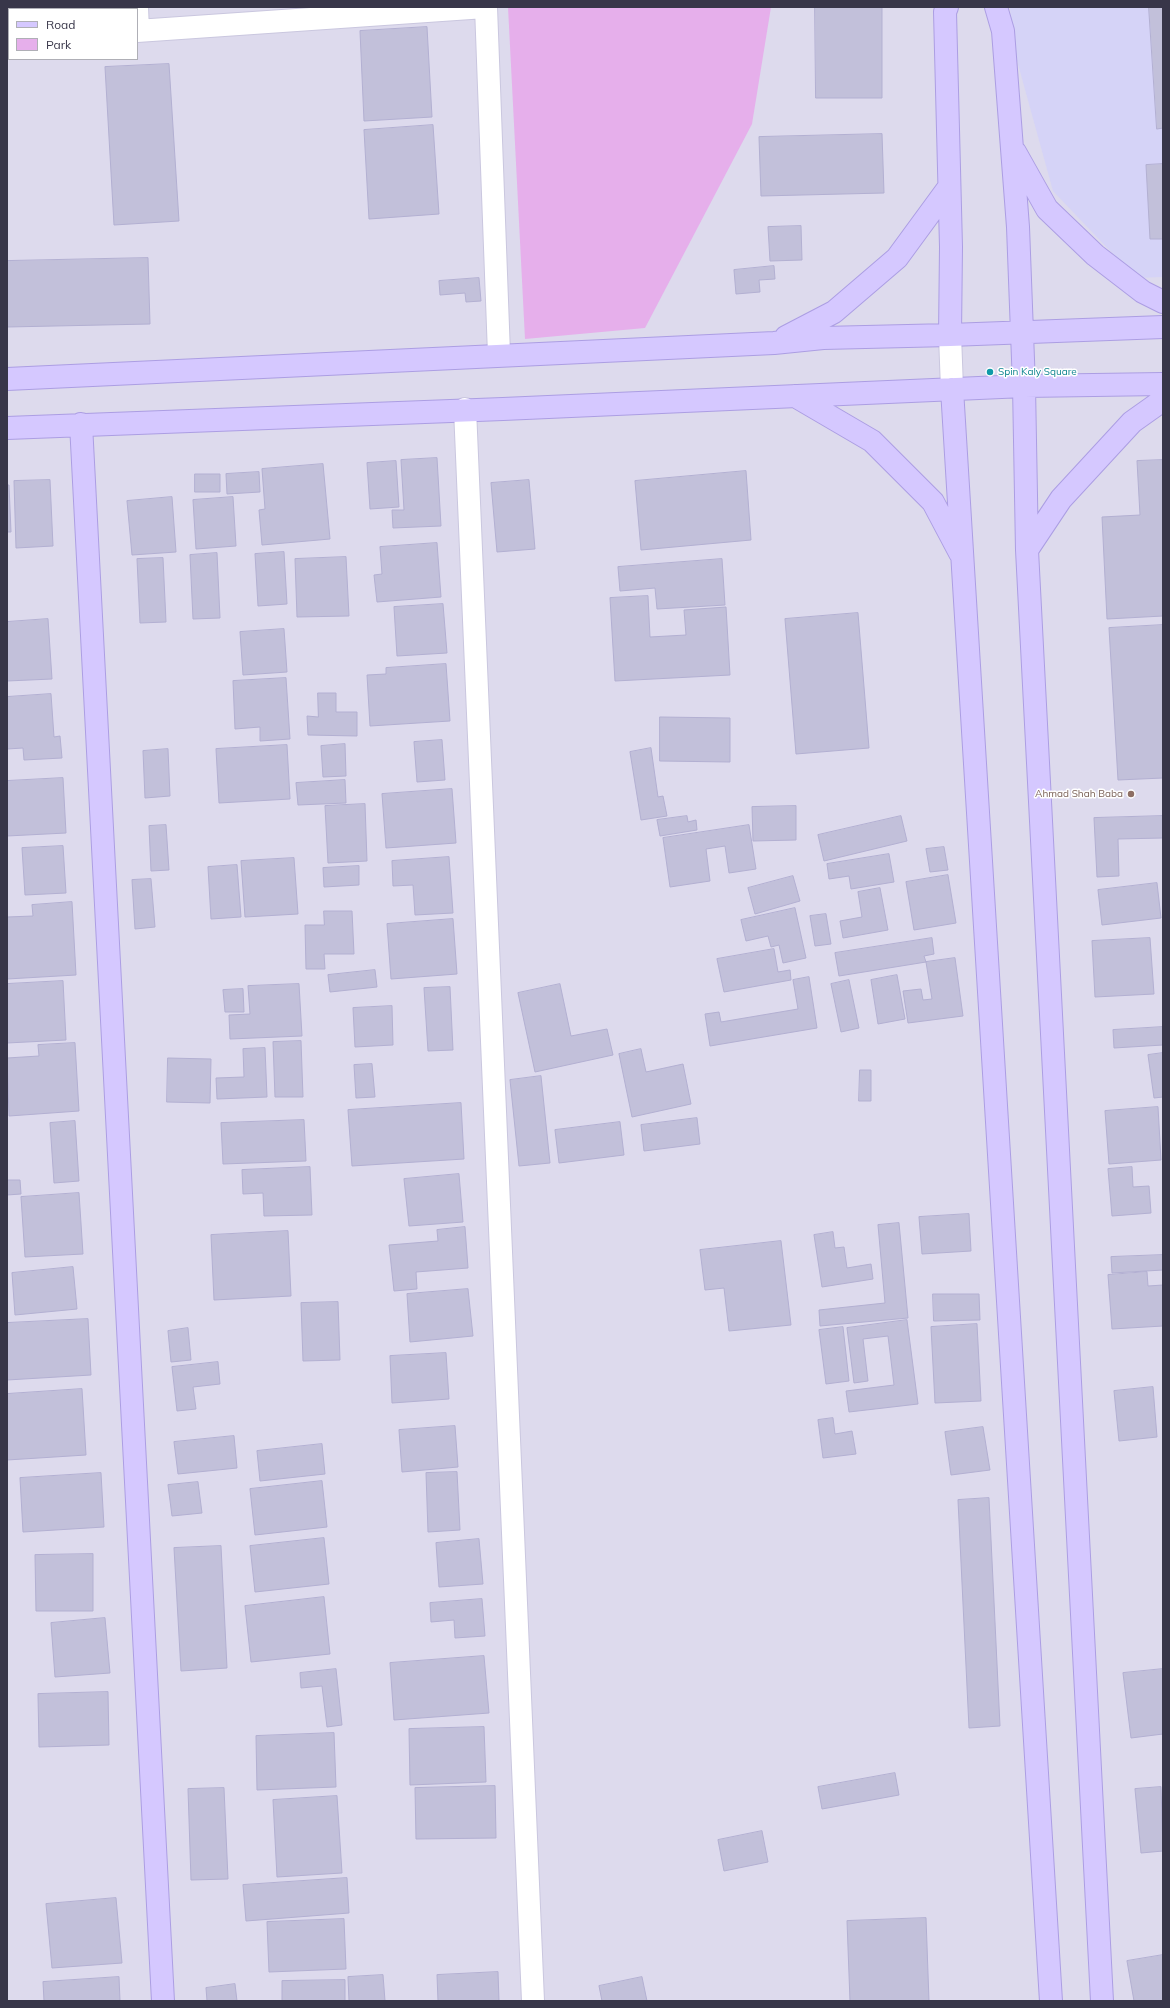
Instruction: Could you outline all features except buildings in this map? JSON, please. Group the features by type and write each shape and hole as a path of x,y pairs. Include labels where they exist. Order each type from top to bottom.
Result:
{"street":[{"path":"138,31 485,7 499,354"},
{"path":"947,7 945,12 952,389 964,561 1051,2001"},
{"path":"996,7 1003,32 1012,146 1022,333 1027,550 1102,2001"},
{"path":"1012,146 1047,209 1095,255 1143,292 1163,302"},
{"path":"774,343 834,312 897,258 949,187"},
{"path":"7,378 499,354 774,343 823,338 950,336 1163,327"},
{"path":"7,428 1024,386 1163,384"},
{"path":"795,396 872,441 933,502 964,561"},
{"path":"1027,550 1061,498 1132,422 1163,400"},
{"path":"465,409 533,2001"},
{"path":"81,424 163,2001"}],"shaded area":[{"path":"7,7 1163,7 1163,2001 7,2001"},
{"path":"1010,7 1163,7 1163,277 1136,278 1053,191 1013,46"}],"green space":[{"path":"508,7 771,7 752,124 645,328 525,339"}],"place":[{"name":"Spin Kaly Square","path":"990,372"},
{"name":"Ahmad Shah Baba","path":"1131,794"}]}
